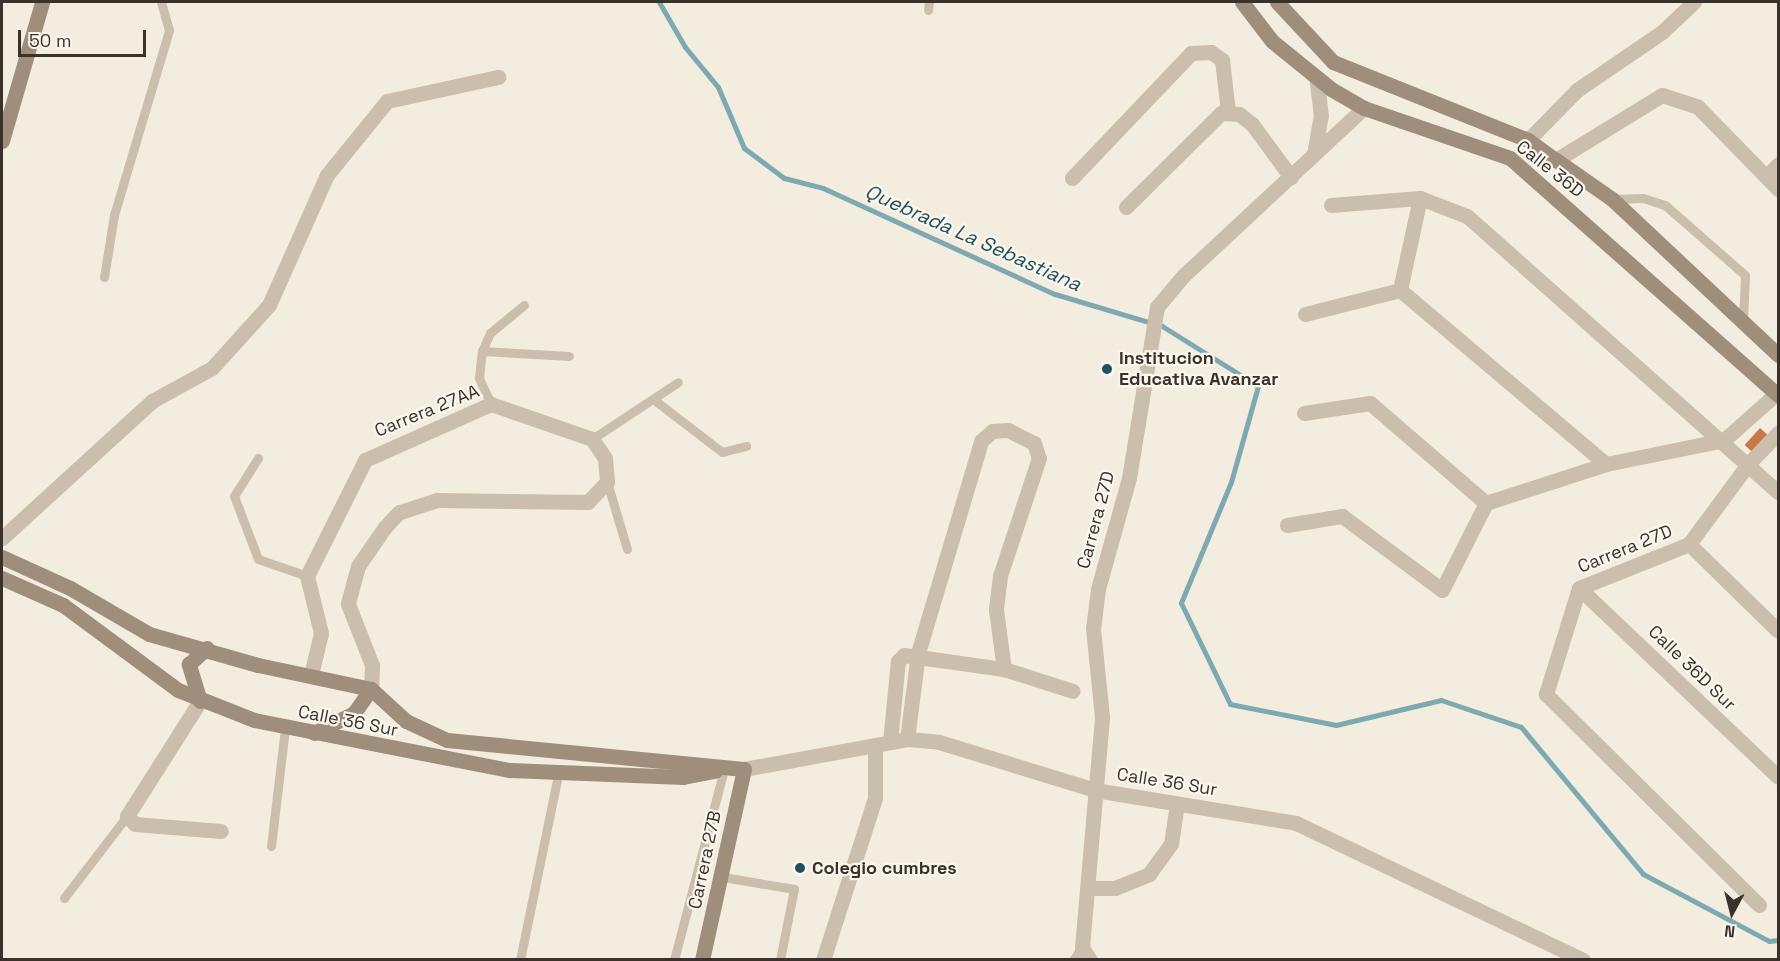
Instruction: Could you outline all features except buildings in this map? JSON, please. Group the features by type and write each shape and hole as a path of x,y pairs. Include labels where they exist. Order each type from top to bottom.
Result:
{"street":[{"path":"2,141 42,2"},
{"name":"Calle 36D","path":"1242,2 1272,41 1317,81 1364,108 1510,158 1775,392"},
{"name":"Calle 36D","path":"1277,2 1333,62 1528,140 1611,199 1779,355"},
{"path":"1528,140 1577,90 1662,32 1694,2"},
{"path":"1072,178 1191,53 1211,52 1222,60 1228,112"},
{"path":"2,538 152,401 212,368 269,305 327,174 387,101 498,77"},
{"path":"1314,154 1322,116 1317,81"},
{"path":"1556,160 1662,95 1698,107 1779,189"},
{"name":"Carrera 27D","path":"1082,955 1102,717 1094,629 1097,599 1129,478 1158,307 1183,276 1364,108"},
{"path":"1228,112 1252,124 1292,177"},
{"path":"1126,207 1207,122 1228,112"},
{"path":"1767,176 1779,165"},
{"path":"1400,290 1420,198"},
{"path":"1331,205 1420,198 1467,216 1724,440 1779,492"},
{"path":"1305,314 1400,290"},
{"path":"1400,290 1606,464"},
{"path":"1287,525 1342,516 1442,590 1486,503 1606,464 1724,440 1775,392"},
{"path":"1304,413 1370,403 1486,503"},
{"name":"Carrera 27AA","path":"307,576 365,460 491,404 592,440"},
{"path":"907,739 918,653 981,441 992,430 1008,430 1025,435 1039,458 1000,576 996,610 1004,669"},
{"name":"Carrera 27D","path":"1760,905 1546,694 1579,588 1689,544 1749,463 1779,434"},
{"path":"314,733 354,713 371,689 372,665 348,604 350,585 358,566 399,512 437,500 580,504 597,496 607,482 605,458 592,440"},
{"path":"1689,544 1779,631"},
{"name":"Calle 36 Sur","path":"2,557 70,588 149,634 371,689 406,721 447,740 724,769 744,769 907,739 969,749 1095,790 1296,822 1583,960"},
{"path":"307,576 321,633 310,675"},
{"name":"Calle 36 Sur","path":"2,578 63,605 156,677 200,701 285,728 457,763 558,775 683,777 724,769"},
{"name":"Calle 36D Sur","path":"1579,588 1779,777"},
{"path":"207,648 189,664 200,701 127,816 135,824 221,831"},
{"path":"823,960 875,798 898,661 918,653 1004,669 1072,691"},
{"name":"Carrera 27B","path":"702,960 723,877 744,769"},
{"path":"1089,888 1115,888 1149,874 1171,844 1177,804"}],"lane":[{"path":"104,277 114,215 169,30 161,2"},
{"path":"1611,199 1643,198 1665,205 1745,275 1743,320"},
{"path":"491,404 479,378 482,351 490,333 524,305"},
{"path":"482,351 569,356"},
{"path":"592,440 678,382"},
{"path":"653,399 722,452 746,446"},
{"path":"258,458 234,496 254,549 268,565 307,576"},
{"path":"607,482 627,549"},
{"path":"271,846 285,728"},
{"path":"674,960 724,769"},
{"path":"520,960 558,775"},
{"path":"64,898 127,816"},
{"path":"723,877 794,889 780,960"}],"waterway":[{"name":"Quebrada La Sebastiana","path":"659,2 685,47 718,87 744,148 784,178 823,188 1055,294 1162,326 1258,386 1231,482 1181,603 1230,704 1336,725 1441,700 1521,727 1643,874 1769,941 1778,940"}],"place":[{"name":"Institucion Educativa Avanzar","path":"1107,369"},
{"name":"Colegio cumbres","path":"800,868"}]}
